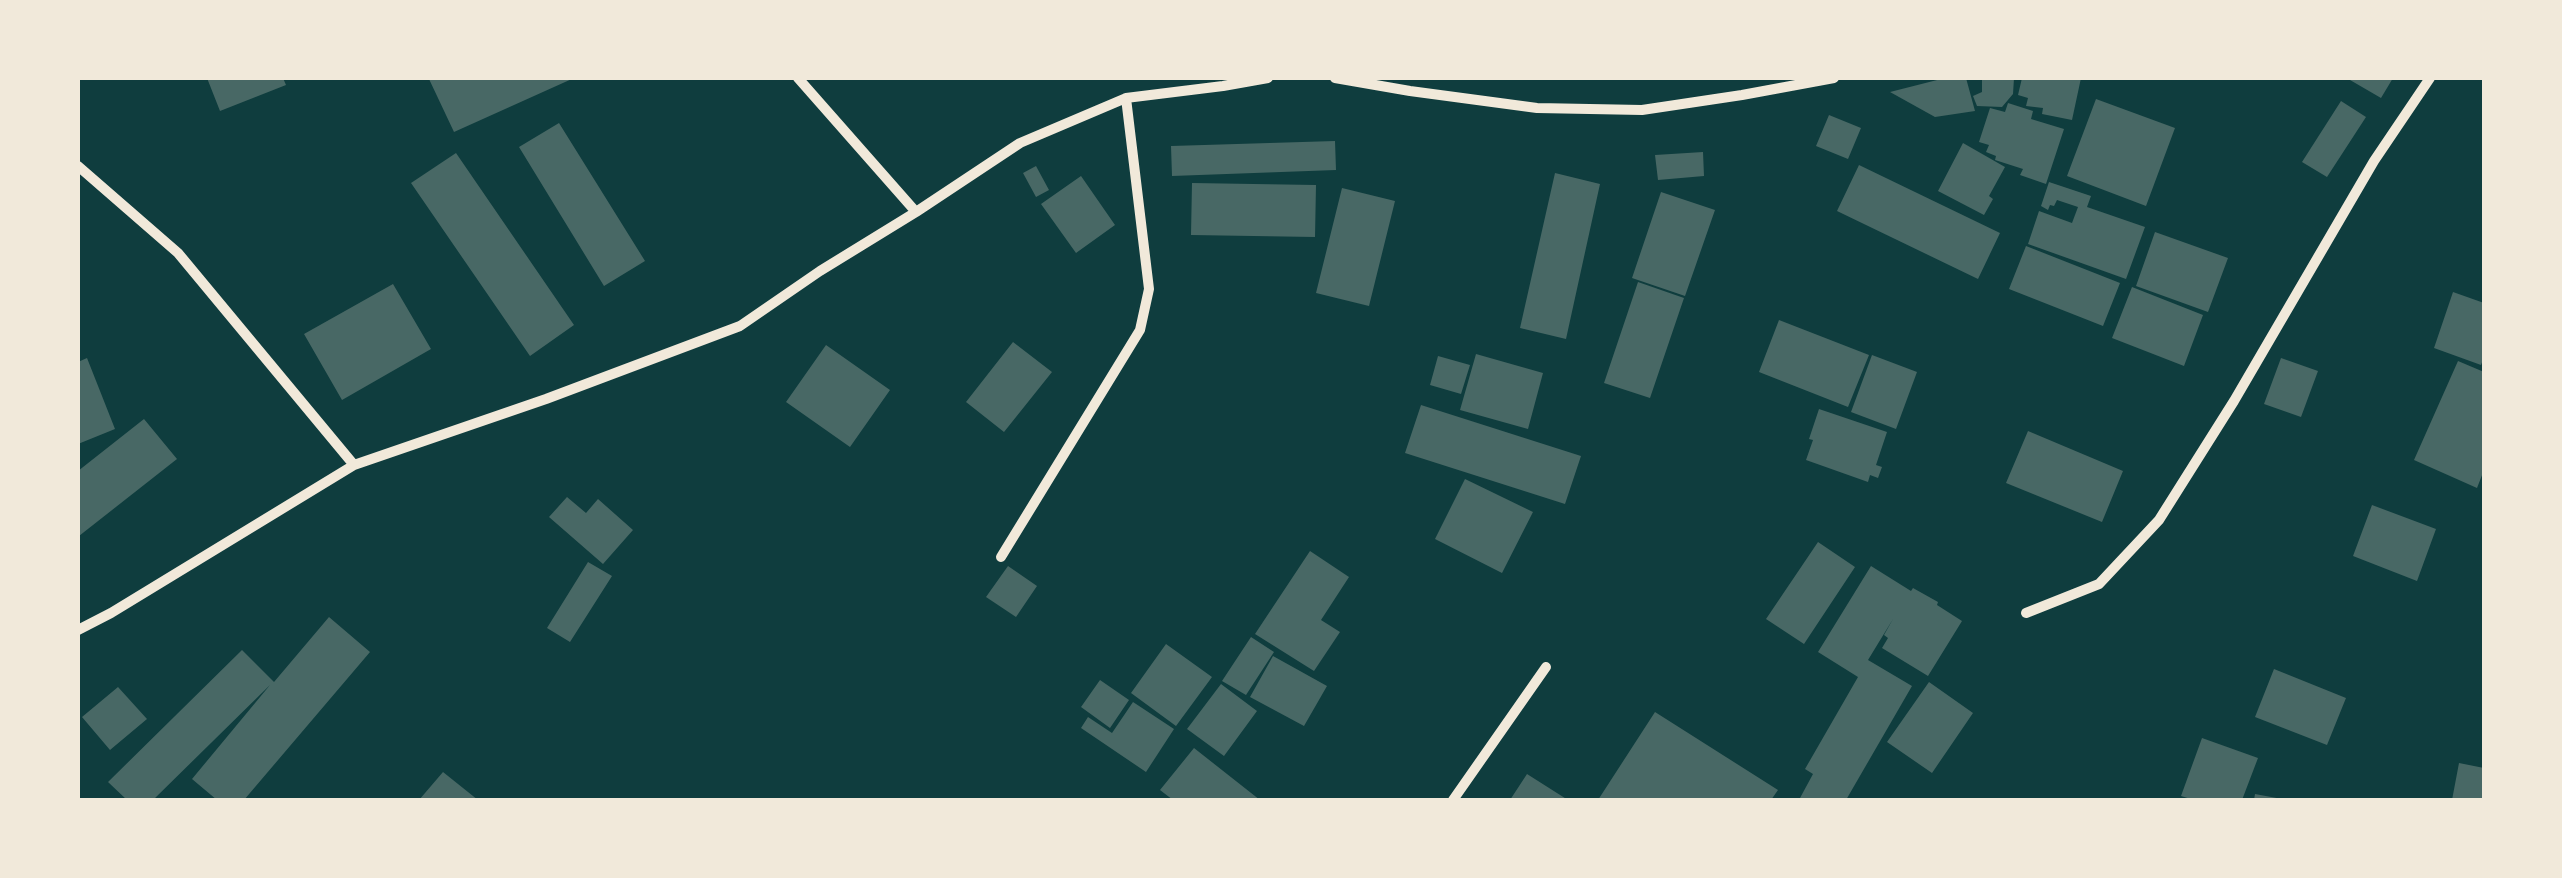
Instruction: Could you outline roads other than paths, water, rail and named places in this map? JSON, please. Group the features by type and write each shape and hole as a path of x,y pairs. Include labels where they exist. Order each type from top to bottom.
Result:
{"street":[{"path":"798,78 916,212"},
{"path":"78,630 354,465 546,400 740,326 1020,143 1126,98 1268,78"},
{"path":"1335,78 1537,108 1642,110 1834,78"},
{"path":"2026,613 2099,584 2159,520 2374,161 2430,78"},
{"path":"1001,557 1140,330 1149,289 1126,98"},
{"path":"78,166 178,253 354,465"},
{"path":"1453,800 1546,667"}]}
